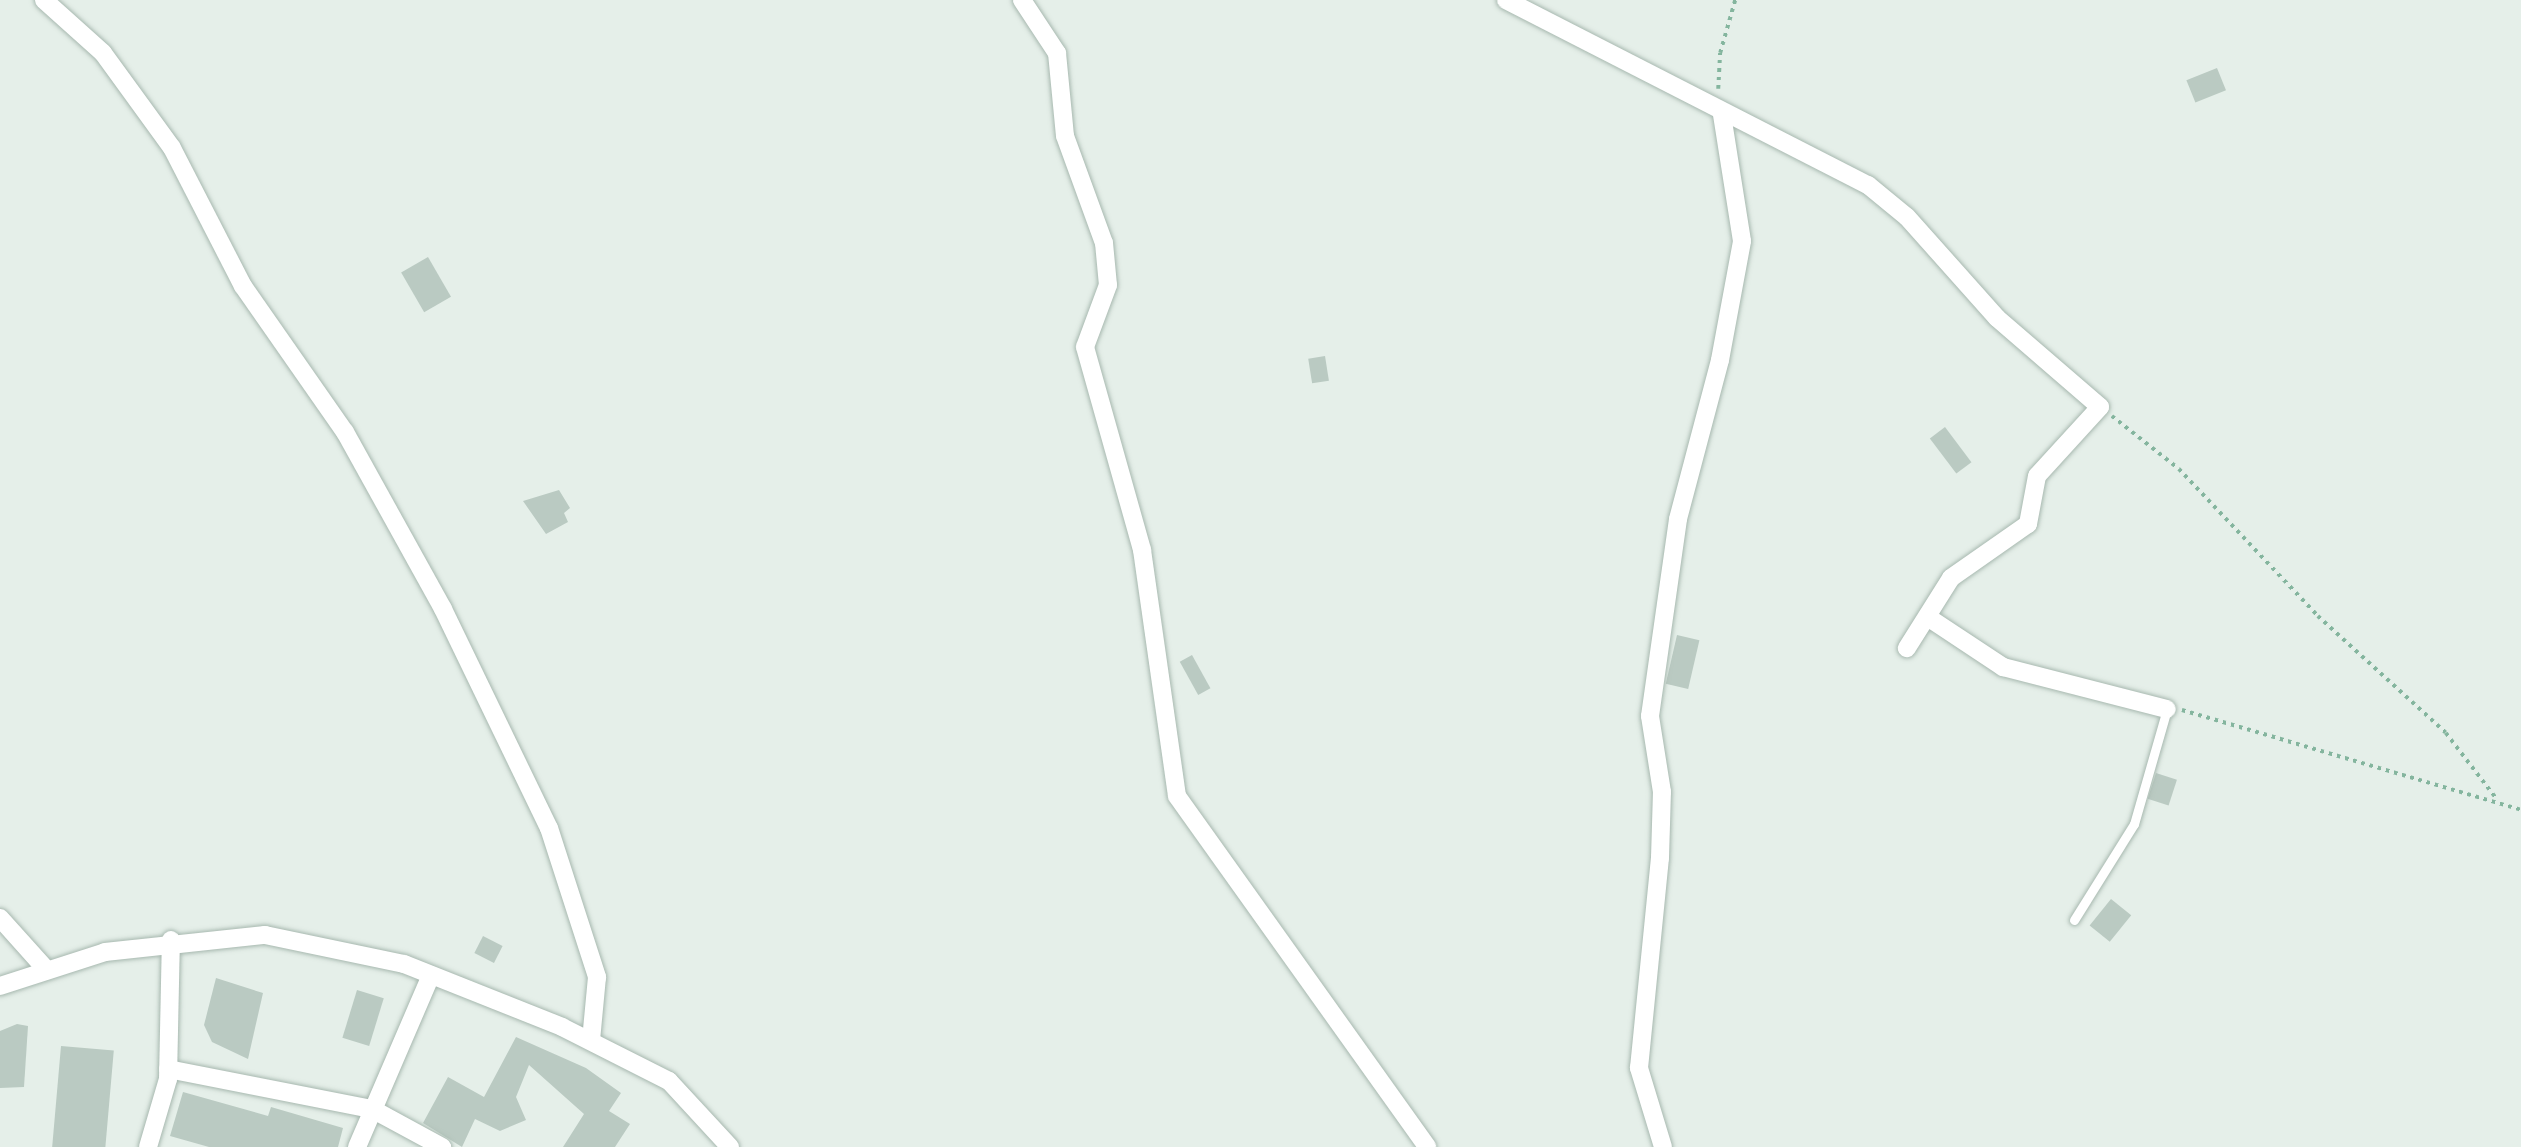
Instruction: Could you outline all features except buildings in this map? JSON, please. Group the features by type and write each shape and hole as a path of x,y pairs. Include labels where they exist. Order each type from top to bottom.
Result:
{"street":[{"path":"44,0 103,53 172,148 243,286 345,432 443,610 549,828 597,977 591,1041"},
{"path":"1022,0 1057,53 1065,136 1104,243 1108,285 1085,347 1142,550 1177,796 1427,1147"},
{"path":"1506,0 1722,115 1868,185 1907,217 1997,318 2100,407 2038,476 2028,524 1969,562 1938,596 1929,618 1907,648"},
{"path":"1663,1147 1639,1068 1660,845 1662,792 1650,716 1678,519 1720,360 1742,241 1722,115"},
{"path":"1929,618 2003,667 2167,709"},
{"path":"0,918 44,967"},
{"path":"0,986 44,967 171,940 265,935 431,975 591,1041 669,1082 730,1147"},
{"path":"148,1147 168,1069 171,940"},
{"path":"357,1147 431,975"},
{"path":"168,1069 372,1109 442,1147"}],"lane":[{"path":"2074,920 2134,824 2167,709"}],"path":[{"path":"1722,115 1720,53 1735,0"},
{"path":"2100,407 2179,469 2318,617 2471,758 2496,798"},
{"path":"2167,709 2198,712 2425,784 2496,798 2521,810"}]}
